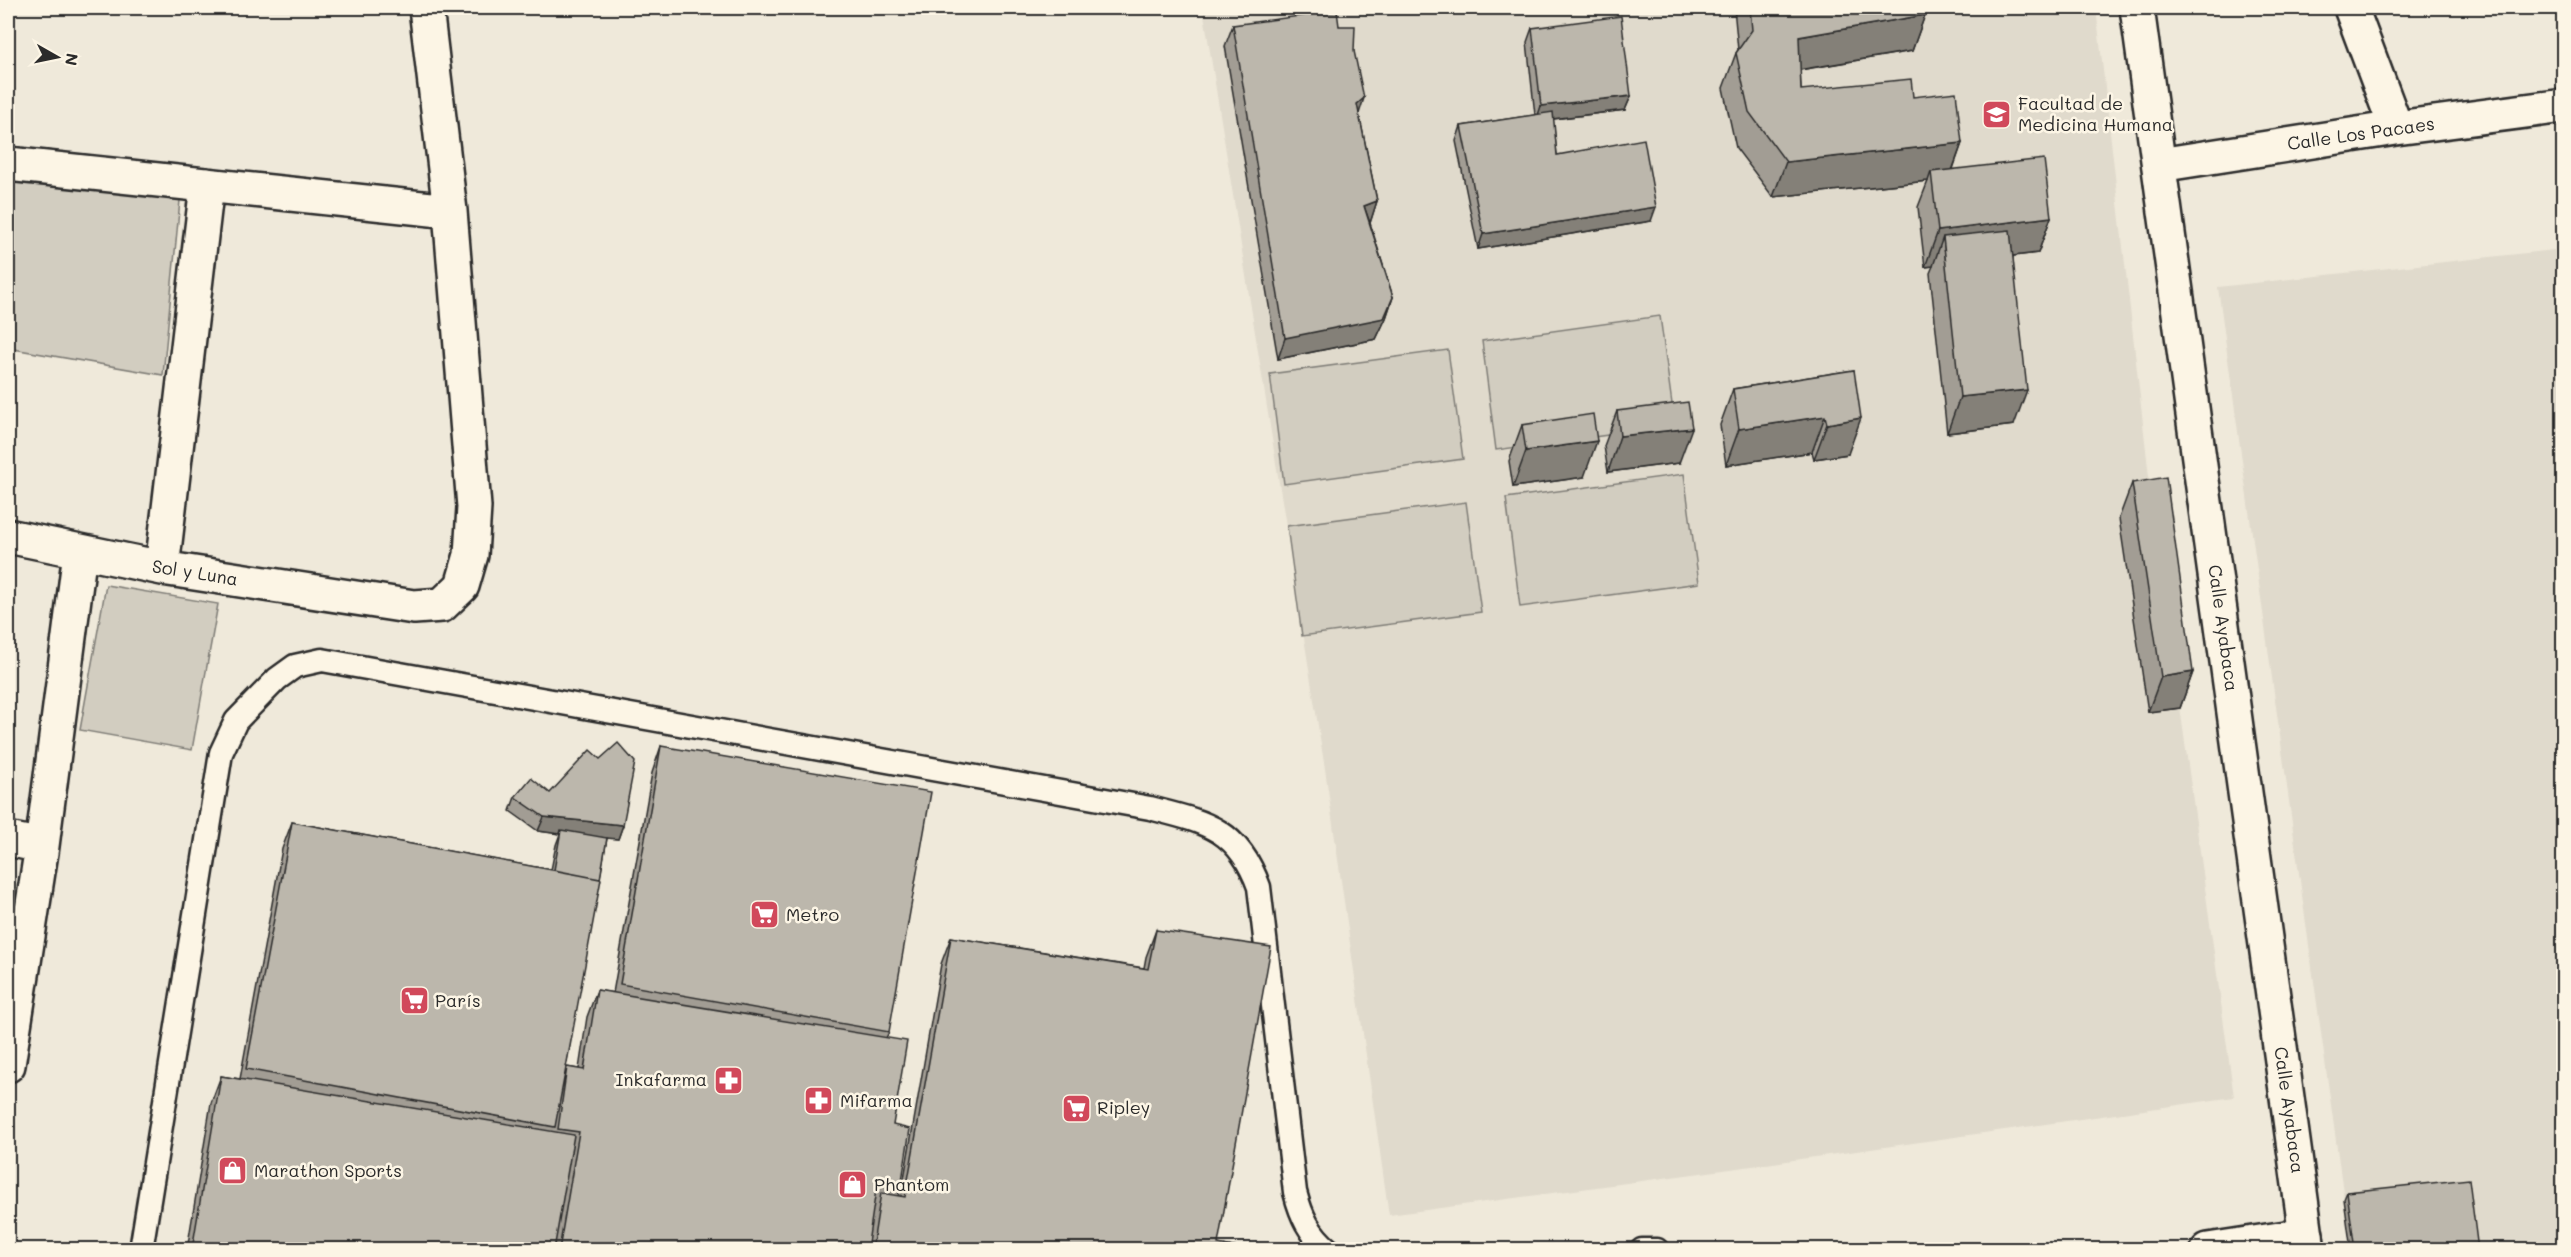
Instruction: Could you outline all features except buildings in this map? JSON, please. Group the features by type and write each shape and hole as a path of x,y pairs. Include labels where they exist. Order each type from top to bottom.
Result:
{"street":[{"name":"Sol y Luna","path":"8,536 162,568 384,604 414,607 442,605 462,586 471,555 474,507 450,211 426,8"},
{"name":"Calle Ayabaca","path":"2137,8 2307,1242"},
{"path":"2351,8 2396,128"},
{"name":"Calle Los Pacaes","path":"2159,165 2396,128 2564,106"},
{"path":"8,164 450,211"},
{"path":"162,568 207,185"},
{"path":"8,1065 42,846 80,552"},
{"path":"8,839 42,846"},
{"path":"2208,1250 2307,1242"}],"lane":[{"path":"141,1250 221,753 236,721 277,679 295,666 322,660 1150,808 1188,818 1218,830 1238,845 1251,864 1259,886 1296,1192 1301,1214 1312,1234 1329,1250"},
{"path":"1642,1250 1657,1250"}],"shaded area":[{"path":"1203,8 2096,8 2153,512 2234,1097 1389,1215 1325,769"},
{"path":"8,175 181,190 163,375 8,348"},
{"path":"2563,249 2563,1249 2474,1249 2466,1187 2344,1199 2218,287"},
{"path":"1660,316 1675,426 1496,450 1482,341"},
{"path":"1448,350 1463,459 1284,484 1270,374"},
{"path":"1684,474 1699,583 1520,607 1506,498"},
{"path":"1466,502 1481,612 1302,636 1287,526"},
{"path":"106,585 218,604 192,750 80,730"}],"place":[{"name":"Facultad de Medicina Humana","path":"1997,114"},
{"name":"Metro","path":"765,915"},
{"name":"París","path":"414,1001"},
{"name":"Inkafarma","path":"728,1080"},
{"name":"Mifarma","path":"819,1101"},
{"name":"Ripley","path":"1076,1108"},
{"name":"Marathon Sports","path":"233,1171"},
{"name":"Phantom","path":"853,1185"}]}
